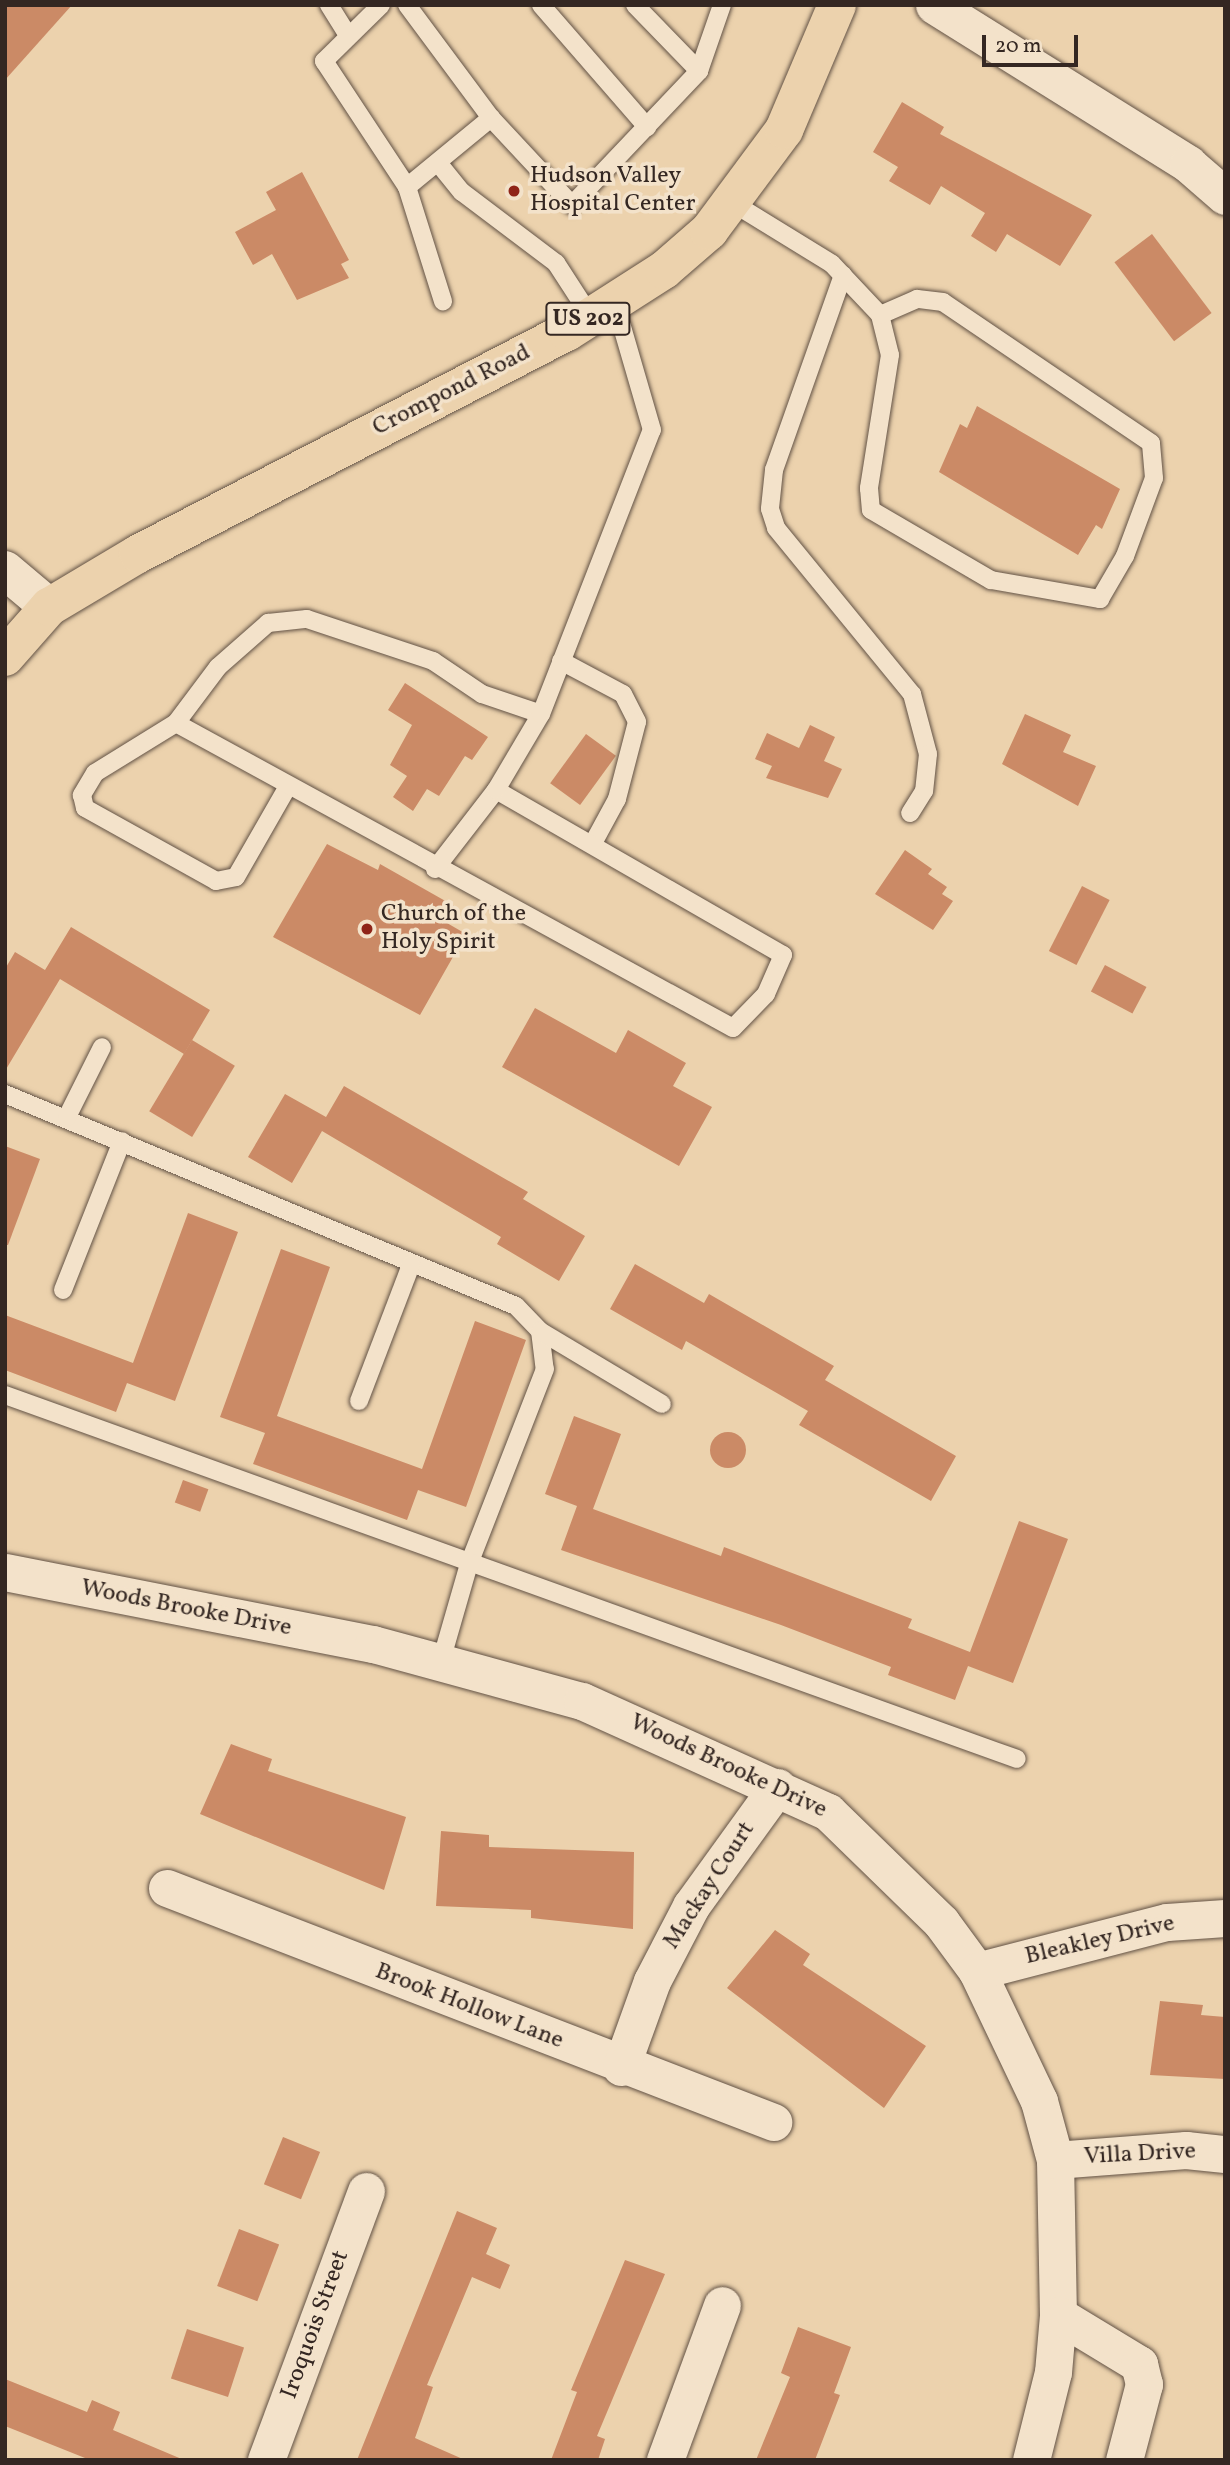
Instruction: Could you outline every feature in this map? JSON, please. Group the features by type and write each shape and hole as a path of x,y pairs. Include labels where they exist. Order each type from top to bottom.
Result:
{"main road":[{"name":"Crompond Road","path":"5,657 49,607 222,506 603,310 673,262 733,203 784,130 836,5"}],"street":[{"path":"934,5 1188,164 1225,196"},
{"path":"5,570 49,607"},
{"name":"Woods Brooke Drive","path":"5,1572 441,1661 582,1701 828,1812 879,1857 977,1971 1039,2101 1055,2160 1059,2315 1053,2372 1031,2460"},
{"name":"Mackay Court","path":"621,2067 652,1981 691,1906 777,1787"},
{"name":"Brook Hollow Lane","path":"167,1888 621,2067 773,2122"},
{"name":"Bleakley Drive","path":"977,1971 1167,1922 1225,1918"},
{"name":"Villa Drive","path":"1055,2160 1186,2150 1225,2154"},
{"name":"Iroquois Street","path":"266,2460 366,2191"},
{"path":"665,2460 722,2305"},
{"path":"1059,2315 1139,2364 1144,2384 1124,2460"}],"lane":[{"path":"329,5 348,35"},
{"path":"381,5 324,61 407,187 443,301"},
{"path":"407,5 491,118 572,205 699,71 722,5"},
{"path":"541,5 648,127"},
{"path":"635,5 699,71"},
{"path":"407,187 439,164 491,118"},
{"path":"435,869 496,790 541,714 652,430 603,310 556,264 462,192 439,164"},
{"path":"733,203 843,275 880,315 890,355 869,488 871,510 991,580 1101,598 1125,556 1154,478 1151,443 943,302 917,299 880,315"},
{"path":"843,275 774,470 770,509 776,528 912,694 928,754 924,791 910,813"},
{"path":"287,788 236,877 216,881 85,807 82,795 95,773 176,723 218,667 268,623 307,620 433,661 482,694 541,714"},
{"path":"561,661 623,694 637,722 621,788 592,845"},
{"path":"176,723 287,788 733,1028 766,994 783,956 496,790"},
{"path":"66,1117 102,1047"},
{"path":"5,1094 36,1104 411,1265 516,1306 540,1331 662,1404"},
{"path":"63,1290 122,1141"},
{"path":"359,1401 411,1265"},
{"path":"441,1661 469,1564 545,1369 540,1331"},
{"path":"5,1395 1017,1759"}],"building":[{"path":"5,5 72,5 5,80"},
{"path":"902,102 944,127 940,134 1092,215 1060,266 1007,234 996,252 971,236 985,213 941,186 930,205 889,181 898,167 873,152"},
{"path":"302,172 349,260 341,264 349,278 297,300 272,254 253,265 235,232 276,210 266,192"},
{"path":"1152,234 1212,313 1174,341 1114,262"},
{"path":"977,406 1120,489 1102,529 1096,525 1078,555 939,472 960,424 967,428"},
{"path":"405,683 488,737 472,760 465,756 439,796 427,789 413,811 393,797 407,776 390,765 412,725 388,710"},
{"path":"1025,714 1071,735 1063,752 1096,766 1078,806 1002,764"},
{"path":"810,725 835,737 824,761 842,769 828,798 766,778 772,766 755,759 767,733 799,748"},
{"path":"586,734 616,756 580,805 550,783"},
{"name":"Church of the Holy Spirit","path":"327,844 378,870 380,864 456,907 447,923 466,934 420,1015 273,937"},
{"path":"905,850 932,869 928,874 947,887 942,894 953,901 933,930 875,894"},
{"path":"1082,886 1110,900 1076,965 1049,951"},
{"path":"71,927 210,1010 184,1054 60,979 5,1071 5,969 15,952 45,970"},
{"path":"1105,965 1146,987 1132,1014 1091,991"},
{"path":"535,1008 616,1053 628,1030 686,1063 673,1086 712,1107 679,1166 502,1067"},
{"path":"192,1040 235,1066 192,1137 149,1111"},
{"path":"344,1086 528,1192 523,1199 585,1236 559,1281 497,1244 501,1237 322,1131 292,1183 248,1157 285,1094 326,1117"},
{"path":"5,1146 40,1159 8,1245 5,1245"},
{"path":"188,1213 238,1232 175,1401 127,1383 116,1412 5,1370 5,1315 133,1363"},
{"path":"281,1249 330,1267 277,1416 422,1469 475,1321 526,1340 466,1507 418,1490 407,1520 253,1464 265,1433 220,1417"},
{"path":"635,1264 704,1303 709,1294 834,1366 825,1380 956,1456 931,1501 799,1425 808,1411 686,1341 682,1350 610,1309"},
{"path":"574,1416 621,1434 593,1509 721,1556 724,1547 912,1619 908,1628 970,1652 1019,1521 1068,1539 1013,1683 968,1666 955,1700 888,1675 891,1667 781,1625 561,1550 577,1506 545,1494"},
{"path":"728,1432 741,1437 746,1450 741,1463 728,1468 715,1463 710,1450 715,1437"},
{"path":"183,1480 208,1489 200,1512 175,1503"},
{"path":"231,1744 272,1759 268,1771 406,1817 384,1890 200,1814"},
{"path":"441,1831 489,1835 489,1847 634,1852 633,1929 531,1918 531,1910 436,1906"},
{"path":"775,1930 810,1954 803,1965 926,2046 884,2108 727,1988"},
{"path":"1160,2001 1203,2005 1201,2015 1225,2017 1225,2079 1150,2075"},
{"path":"283,2137 320,2152 301,2199 264,2184"},
{"path":"457,2211 497,2228 486,2254 510,2265 500,2289 472,2277 427,2385 433,2387 415,2438 465,2460 357,2460"},
{"path":"239,2229 279,2244 257,2301 217,2286"},
{"path":"625,2260 665,2274 597,2436 605,2439 598,2460 551,2460 577,2392 571,2390"},
{"path":"798,2327 851,2347 834,2393 840,2395 815,2460 756,2460 790,2377 781,2373"},
{"path":"187,2329 244,2348 228,2397 171,2378"},
{"path":"5,2379 87,2412 92,2400 120,2412 113,2430 184,2460 90,2460 5,2426"}],"place":[{"name":"Hudson Valley Hospital Center","path":"514,191"},
{"name":"Church of the Holy Spirit","path":"367,929"}]}
